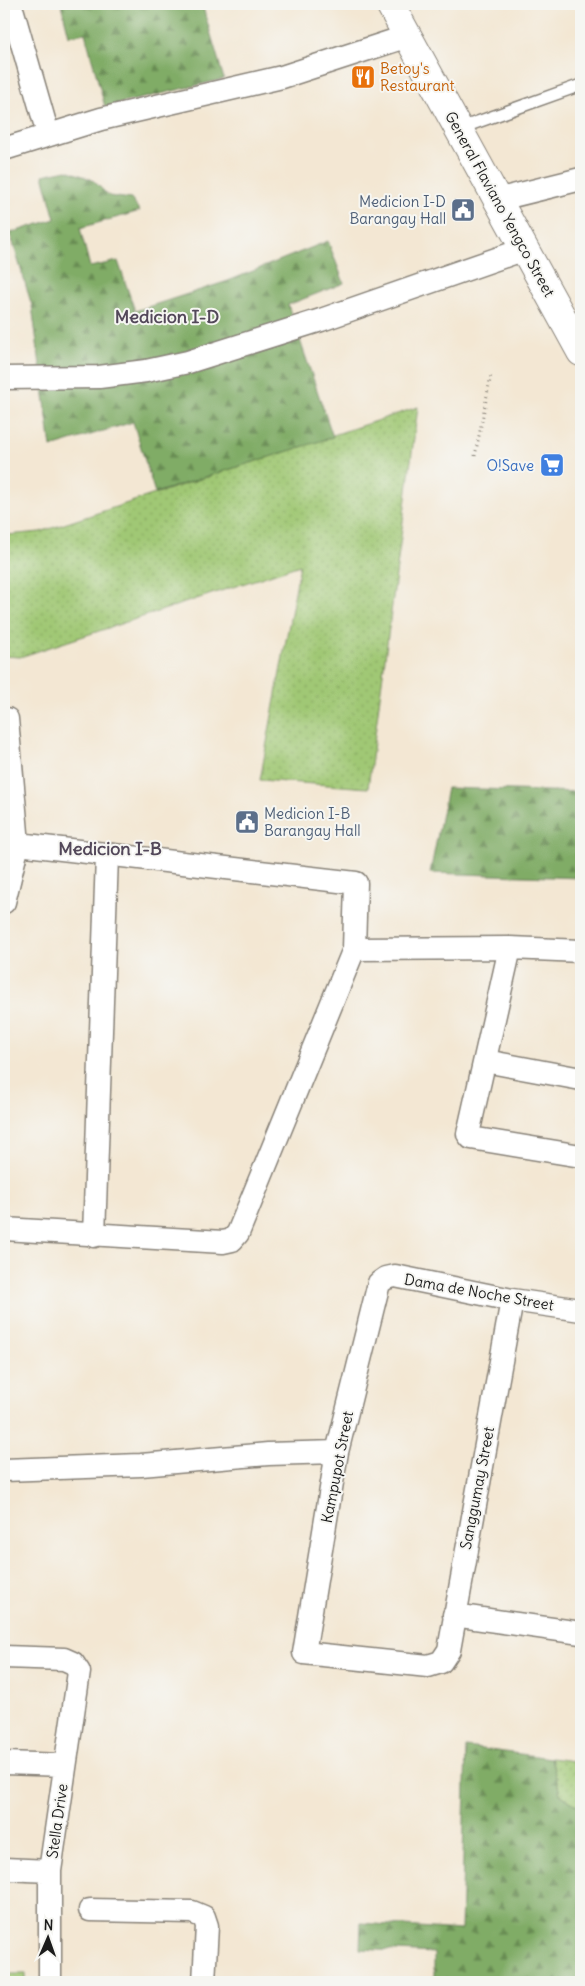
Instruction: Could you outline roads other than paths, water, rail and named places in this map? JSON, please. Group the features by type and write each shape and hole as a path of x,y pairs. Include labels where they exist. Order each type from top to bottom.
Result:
{"main road":[{"name":"General Flaviano Yengco Street","path":"397,6 408,36 458,130 496,200 578,340"}],"street":[{"path":"13,12 48,134"},
{"path":"4,149 48,134 282,77 408,36"},
{"path":"496,200 581,179"},
{"path":"4,378 99,377 146,372 188,362 321,320 525,249"},
{"path":"4,902 18,844 8,782 7,719"},
{"path":"4,1229 94,1236 224,1242 232,1240 238,1233 354,949 356,883 108,856 18,844"},
{"path":"94,1236 108,856"},
{"path":"354,949 510,948 581,951"},
{"path":"510,948 468,1129 471,1138 581,1156"},
{"path":"485,1062 581,1079"},
{"name":"Dama de Noche Street","path":"379,1283 386,1278 395,1276 512,1300 581,1310"},
{"name":"Kampupot Street","path":"379,1283 337,1452 304,1653 428,1666"},
{"name":"Sanggumay Street","path":"428,1666 441,1662 449,1650 512,1300"},
{"path":"4,1470 141,1465 268,1454 337,1452"},
{"path":"454,1615 581,1633"},
{"name":"Stella Drive","path":"4,1658 64,1658 73,1663 78,1672 50,1871 50,1982"},
{"path":"4,1764 65,1765"},
{"path":"4,1869 50,1871"},
{"path":"90,1910 192,1912 204,1917 207,1926 204,1982"}],"lane":[{"path":"458,130 581,85"}],"place":[{"name":"Betoy's Restaurant","path":"363,77"},
{"name":"Medicion I-D Barangay Hall","path":"463,210"},
{"name":"O!Save","path":"552,465"},
{"name":"Medicion I-B Barangay Hall","path":"247,822"}],"district":[{"name":"Medicion I-D","path":"167,316"},
{"name":"Medicion I-B","path":"110,848"}]}
